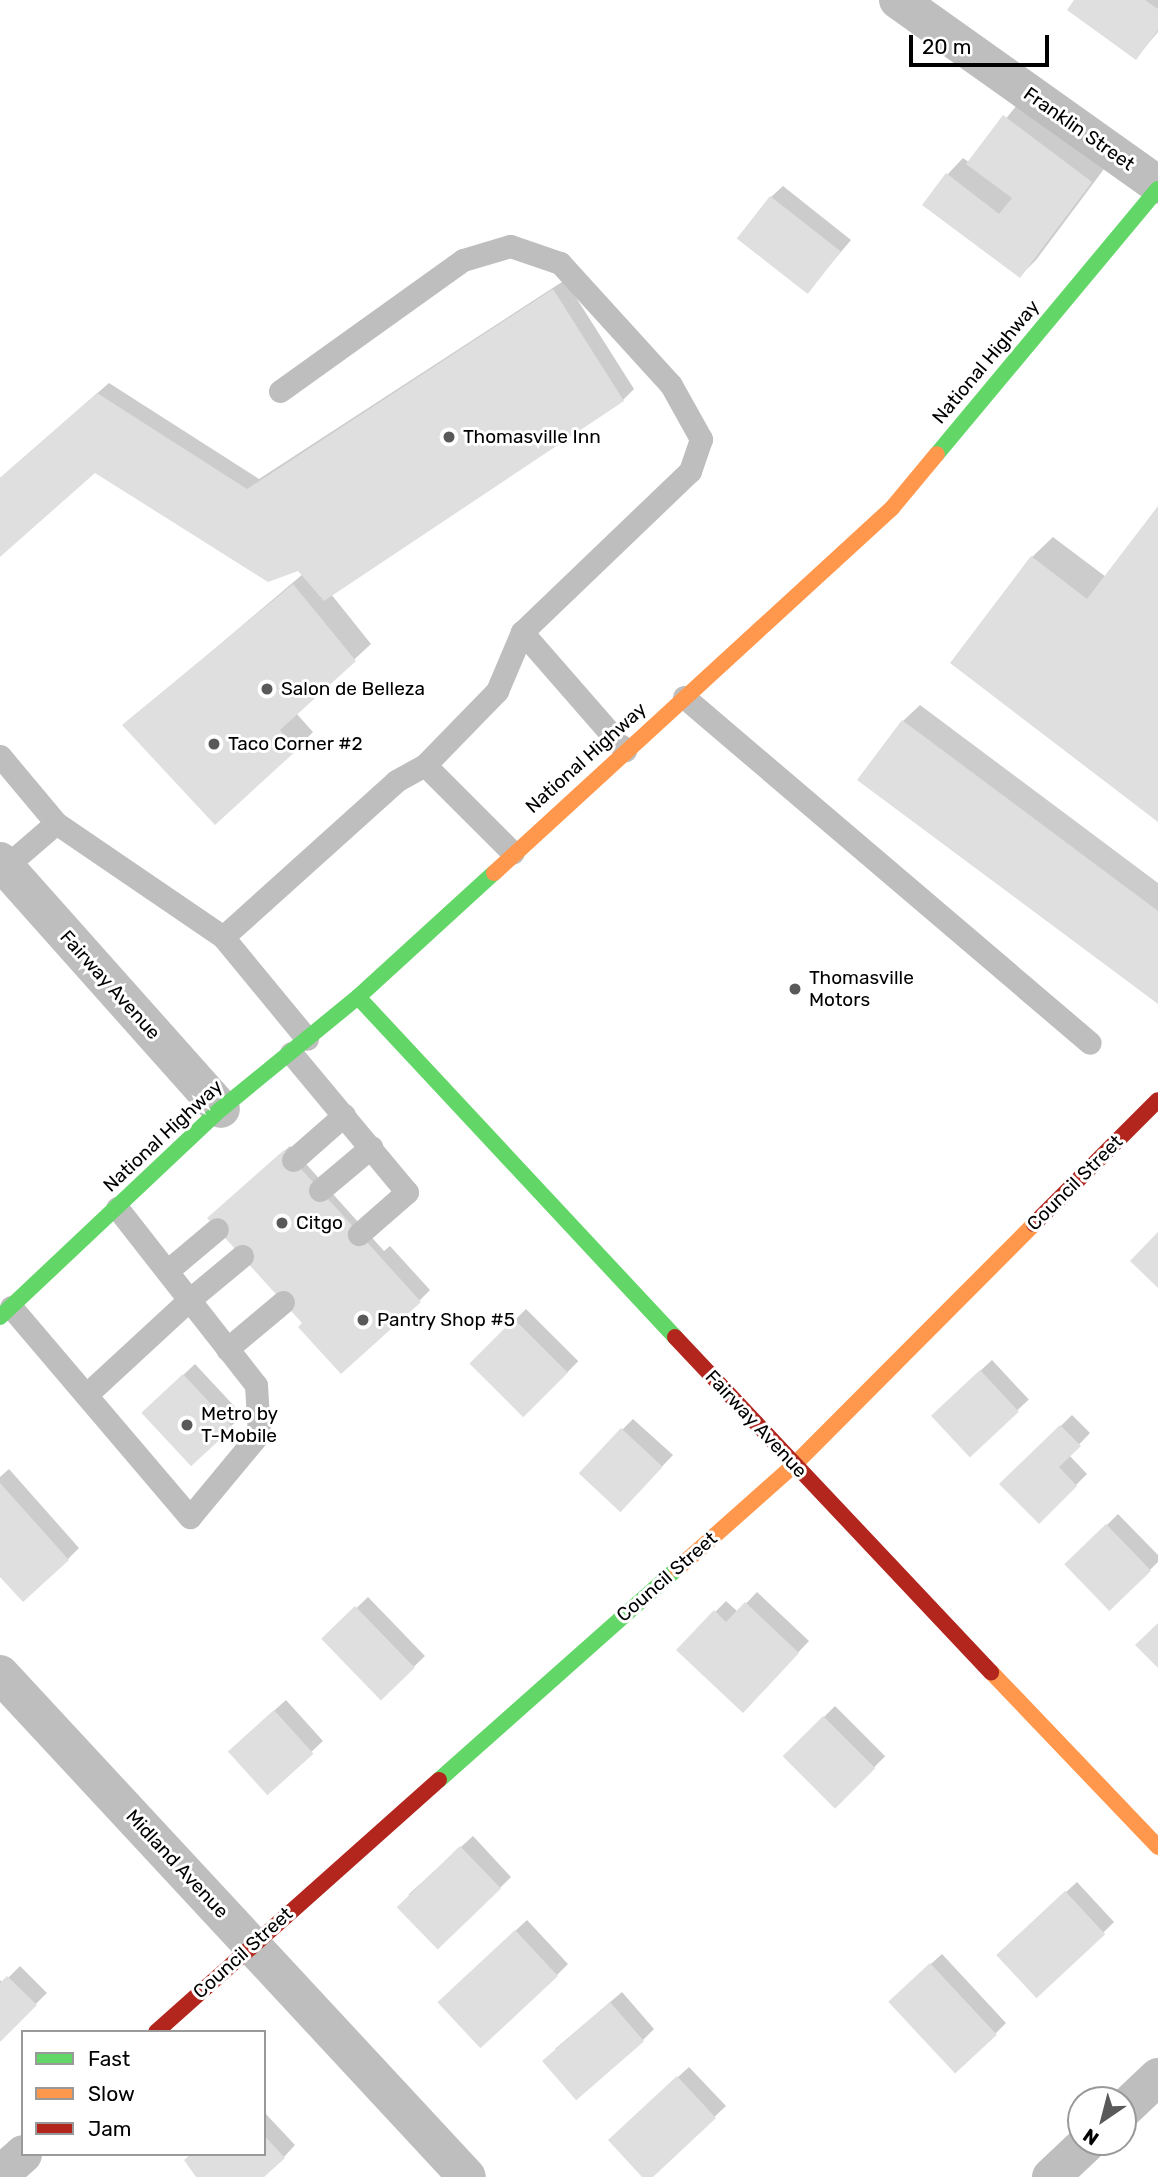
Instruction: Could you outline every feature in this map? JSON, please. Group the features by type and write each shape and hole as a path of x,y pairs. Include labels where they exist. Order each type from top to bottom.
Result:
{"street":[{"name":"Franklin Street","path":"898,0 1158,187"},
{"name":"National Highway","path":"5,1312 221,1109 358,997 892,508 1158,187"},
{"name":"Fairway Avenue","path":"3,864 221,1109"},
{"name":"Fairway Avenue","path":"358,997 794,1465 1158,1847"},
{"name":"Council Street","path":"158,2030 794,1465 1158,1100"},
{"name":"Midland Avenue","path":"0,1674 467,2177"},
{"path":"1137,2097 1158,2077"},
{"path":"0,2175 21,2156"},
{"path":"1051,2177 1073,2156"}],"lane":[{"path":"223,937 396,781 425,765 497,691 522,632 690,471 701,439 671,385 560,263 510,246 463,260 280,391"},
{"path":"522,632 625,750"},
{"path":"684,697 1090,1043"},
{"path":"0,756 56,823 223,937 344,1115 407,1192 359,1234"},
{"path":"425,765 513,853"},
{"path":"3,864 56,823"},
{"path":"293,1160 344,1115"},
{"path":"320,1190 371,1147"},
{"path":"5,1312 86,1395 190,1517 258,1434 257,1385 117,1208"},
{"path":"167,1271 217,1228"},
{"path":"86,1395 189,1300 242,1256"},
{"path":"227,1349 283,1302"}],"building":[{"path":"1074,0 1145,0 1158,9 1158,30 1136,60 1067,10"},
{"path":"1003,115 1092,182 1020,278 922,205 946,173 999,214 1012,198 966,164"},
{"path":"770,196 841,251 808,294 737,239"},
{"name":"Thomasville Inn","path":"553,289 624,401 324,601 298,571 268,582 95,473 0,557 0,478 97,393 247,489"},
{"path":"1158,506 1158,822 950,663 1031,556 1087,599"},
{"path":"293,584 356,661 280,730 298,749 215,825 122,725"},
{"path":"902,720 1158,911 1158,1004 857,780"},
{"path":"284,1150 421,1302 341,1374 298,1327 302,1323 207,1218"},
{"path":"1158,1232 1158,1288 1130,1261"},
{"path":"514,1319 568,1373 523,1417 469,1364"},
{"path":"980,1370 1019,1412 970,1457 931,1416"},
{"path":"183,1374 233,1427 191,1466 141,1413"},
{"path":"1060,1425 1081,1446 1059,1467 1077,1486 1039,1524 999,1484"},
{"path":"621,1428 663,1467 620,1512 579,1473"},
{"path":"0,1483 69,1560 23,1602 0,1577"},
{"path":"1106,1524 1151,1571 1109,1611 1064,1564"},
{"path":"745,1602 799,1653 743,1713 676,1650 714,1610 726,1622"},
{"path":"355,1606 415,1668 381,1701 321,1639"},
{"path":"1158,1623 1158,1668 1135,1645"},
{"path":"274,1710 313,1754 267,1795 228,1751"},
{"path":"823,1716 875,1768 835,1809 783,1756"},
{"path":"460,1846 501,1888 438,1950 397,1907"},
{"path":"1065,1891 1105,1934 1036,1998 996,1955"},
{"path":"515,1930 558,1976 480,2048 437,2002"},
{"path":"930,1963 997,2035 955,2074 888,2002"},
{"path":"7,1976 37,2005 0,2042 0,1983"},
{"path":"610,2002 644,2041 576,2100 542,2061"},
{"path":"677,2076 716,2118 653,2177 642,2177 608,2140"},
{"path":"266,2137 285,2158 264,2177 196,2177 184,2160 189,2156 266,2156"}],"traffic: fast":[{"path":"937,454 1158,189"},
{"path":"0,1317 221,1109 358,997 494,873"},
{"path":"358,997 675,1337"},
{"path":"439,1780 677,1569"}],"traffic: slow":[{"path":"494,873 892,508 937,454"},
{"path":"677,1569 794,1465 1034,1224"},
{"path":"991,1672 1158,1847"}],"traffic: jam":[{"path":"1034,1224 1158,1100"},
{"path":"675,1337 991,1672"},
{"path":"158,2030 439,1780"}],"place":[{"name":"Thomasville Inn","path":"449,437"},
{"name":"Salon de Belleza","path":"267,689"},
{"name":"Taco Corner #2","path":"214,744"},
{"name":"Thomasville Motors","path":"795,989"},
{"name":"Citgo","path":"282,1223"},
{"name":"Pantry Shop #5","path":"363,1320"},
{"name":"Metro by T-Mobile","path":"187,1425"}]}
